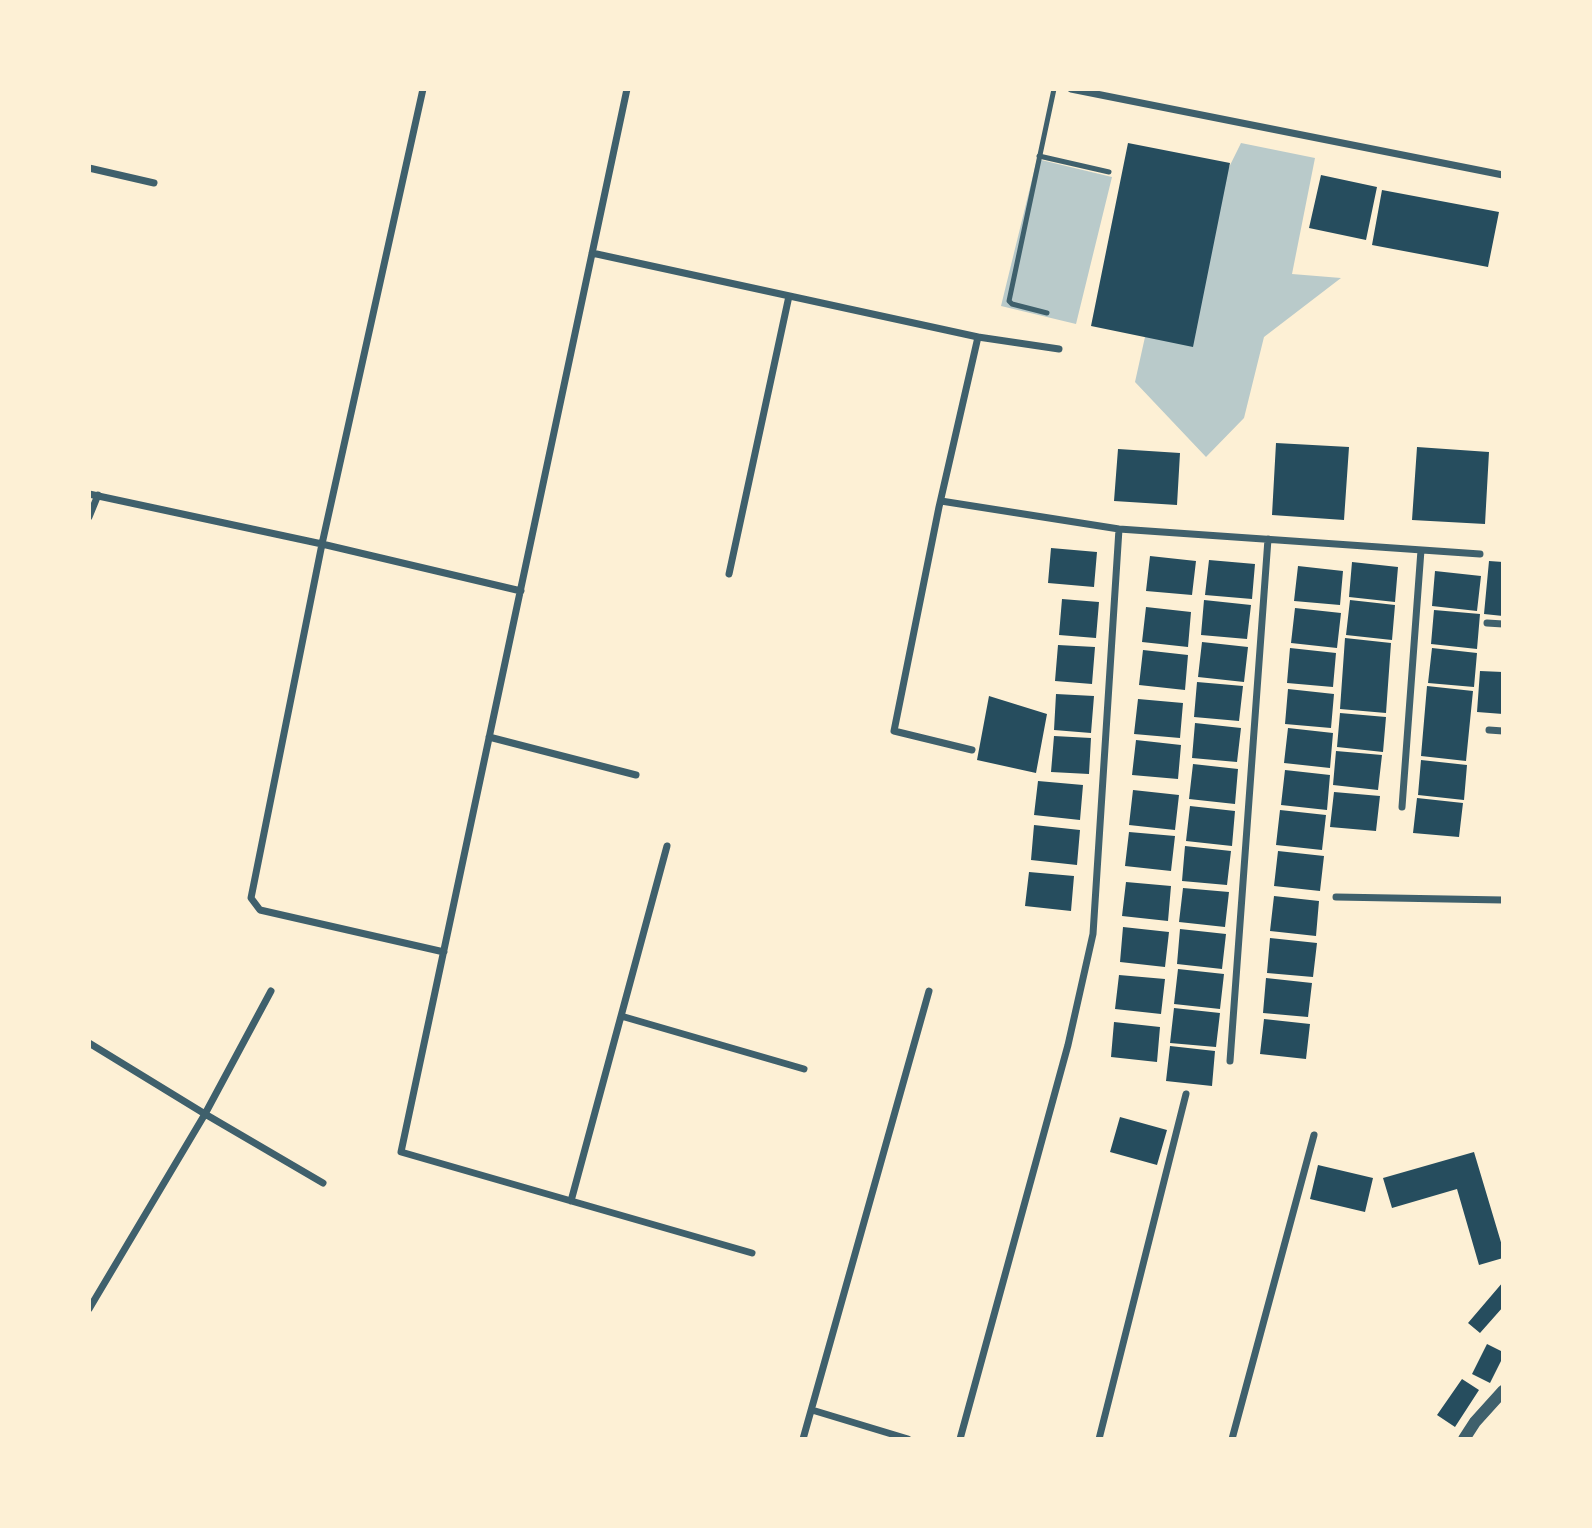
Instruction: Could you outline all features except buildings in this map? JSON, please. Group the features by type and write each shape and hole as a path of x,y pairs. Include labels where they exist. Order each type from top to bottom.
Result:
{"street":[{"path":"423,89 322,544 251,898 260,910 444,951"},
{"path":"626,89 401,1152 751,1253"},
{"path":"1070,89 1503,175"},
{"path":"89,168 154,183"},
{"path":"592,253 978,337 1059,349"},
{"path":"729,575 789,296"},
{"path":"972,750 894,731 978,337"},
{"path":"89,517 94,494 521,591"},
{"path":"941,501 1119,528 1480,554"},
{"path":"960,1439 1068,1045 1093,934 1119,528"},
{"path":"1230,1061 1268,539"},
{"path":"1402,807 1421,550"},
{"path":"1487,623 1503,624"},
{"path":"1489,730 1503,731"},
{"path":"489,737 636,775"},
{"path":"571,1201 667,846"},
{"path":"1336,897 1503,900"},
{"path":"89,1309 205,1114 271,991"},
{"path":"803,1439 929,991"},
{"path":"621,1016 803,1069"},
{"path":"89,1043 323,1182"},
{"path":"1099,1439 1186,1094"},
{"path":"1232,1439 1314,1135"},
{"path":"1464,1439 1475,1422 1503,1391"},
{"path":"812,1409 908,1439"}],"lane":[{"path":"1047,313 1009,301 1054,89"},
{"path":"1039,156 1109,172"}],"shaded area":[{"path":"1241,143 1315,158 1292,274 1341,278 1264,337 1244,418 1206,457 1135,382 1145,337"},
{"path":"1037,159 1112,177 1076,324 1001,306"}]}
